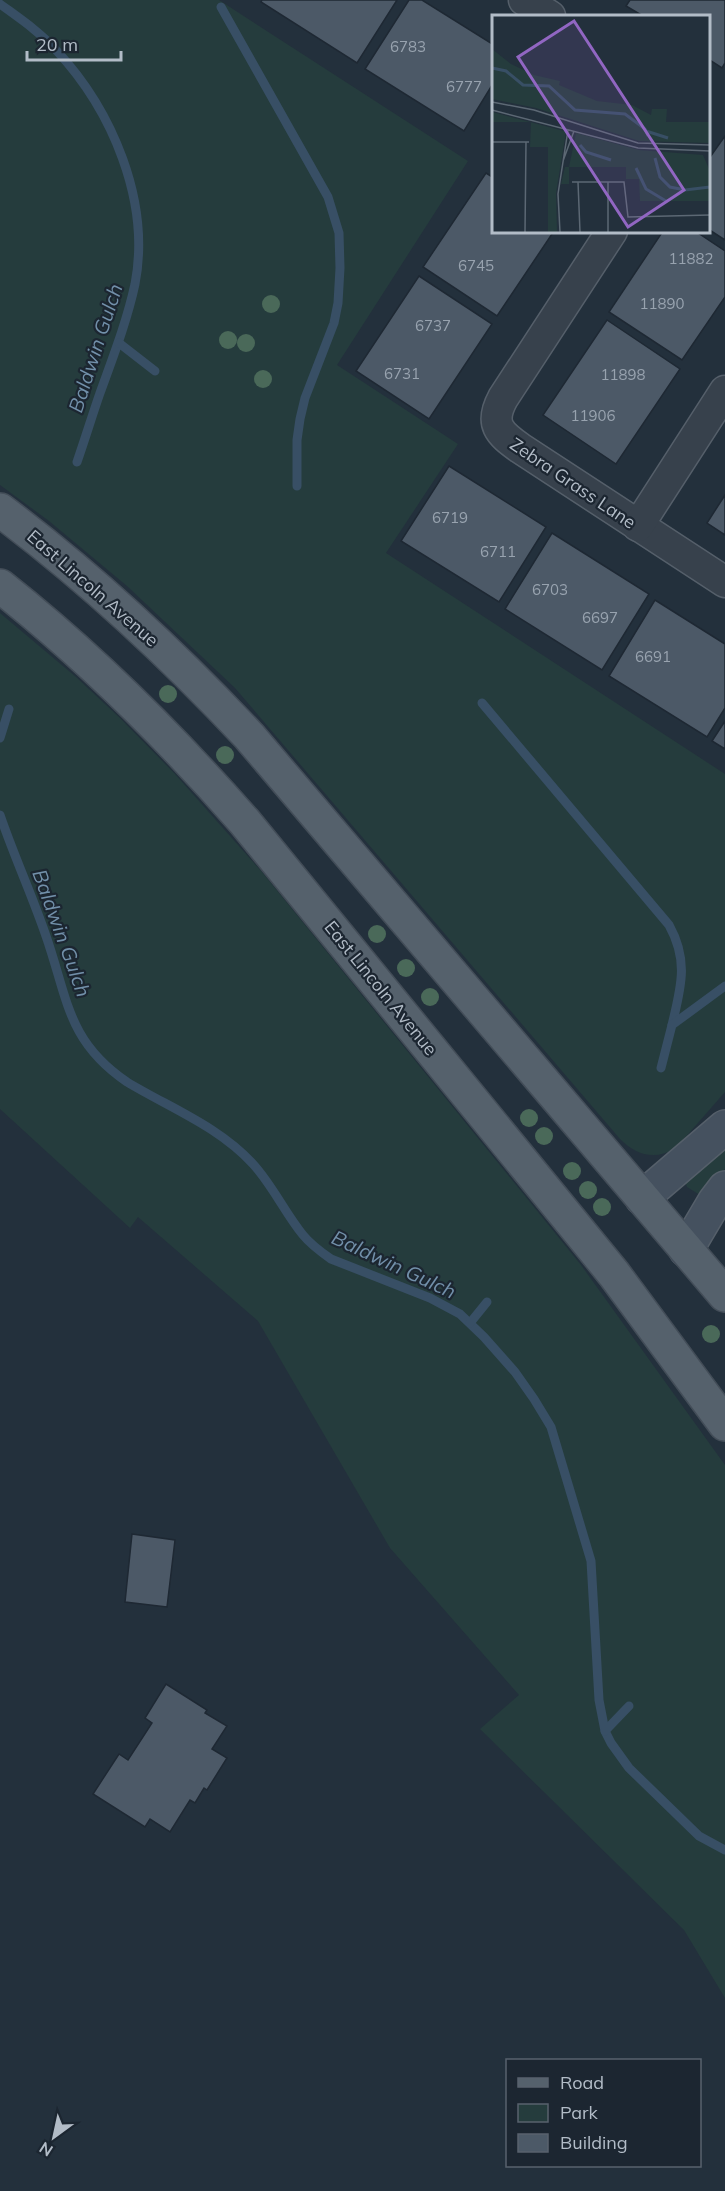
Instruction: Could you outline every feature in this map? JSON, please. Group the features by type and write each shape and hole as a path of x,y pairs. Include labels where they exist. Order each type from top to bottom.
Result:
{"main road":[{"name":"East Lincoln Avenue","path":"0,510 127,614 236,722 725,1295"},
{"name":"East Lincoln Avenue","path":"0,586 81,653 139,708 186,756 258,837 614,1274 725,1424"}],"street":[{"path":"524,0 548,15"},
{"name":"Zebra Grass Lane","path":"611,232 503,398 498,407 496,422 503,436 510,442 725,582"},
{"path":"638,526 725,392"},
{"path":"642,1198 725,1127"},
{"path":"686,1250 725,1188"}],"green space":[{"path":"0,0 219,0 468,161 337,365 458,444 386,553 725,774 725,1092 676,1148 653,1155 639,1152 626,1145 235,688 127,586 49,521 0,485"},
{"path":"0,613 76,677 120,718 175,774 262,872 581,1265 725,1465 725,1998 684,1930 480,1729 519,1695 390,1548 258,1321 138,1217 130,1228 0,1109"},
{"path":"725,1145 725,1169 700,1195 687,1187 685,1181"}],"building":[{"path":"262,0 397,0 357,63 261,2"},
{"path":"409,0 422,0 492,44 492,85 464,131 365,69"},
{"path":"630,0 725,0 725,63 722,68 710,60 710,15 641,15 626,6"},
{"path":"725,136 725,240 710,230 710,157"},
{"path":"486,173 492,177 492,232 553,232 497,316 423,267"},
{"path":"662,232 696,232 725,251 725,297 682,360 609,312"},
{"path":"419,276 492,324 429,419 356,371"},
{"path":"607,320 680,369 616,464 543,415"},
{"path":"449,466 546,527 499,602 401,541"},
{"path":"725,495 725,535 707,523"},
{"path":"552,533 649,594 602,670 505,609"},
{"path":"655,600 725,644 725,708 707,737 609,676"},
{"path":"725,721 725,749 712,741"},
{"path":"132,1534 175,1540 167,1607 125,1602"},
{"path":"166,1684 207,1710 205,1713 227,1726 212,1749 227,1758 207,1790 204,1788 195,1803 190,1800 170,1832 150,1819 145,1827 93,1794 119,1754 128,1760 152,1723 145,1718"}],"waterway":[{"name":"Baldwin Gulch","path":"0,4 50,43 76,74 110,129 132,189 137,221 138,253 135,284 119,339 77,462"},
{"path":"221,7 328,197 339,233 338,303 334,323 305,398 300,419 297,440 297,486"},
{"path":"119,343 155,371"},
{"path":"482,703 669,925 681,962 680,986 672,1025"},
{"name":"Baldwin Gulch","path":"0,738 9,709"},
{"name":"Baldwin Gulch","path":"0,815 41,921 72,1017 92,1051 107,1067 127,1082 193,1118 239,1151 260,1172 303,1235 331,1259 430,1298 460,1314 515,1372 534,1399 551,1427 591,1561 599,1700 605,1731 629,1768 699,1836 725,1850"},
{"path":"661,1068 672,1025 725,986"},
{"path":"470,1323 487,1302"},
{"path":"605,1731 629,1706"}]}
